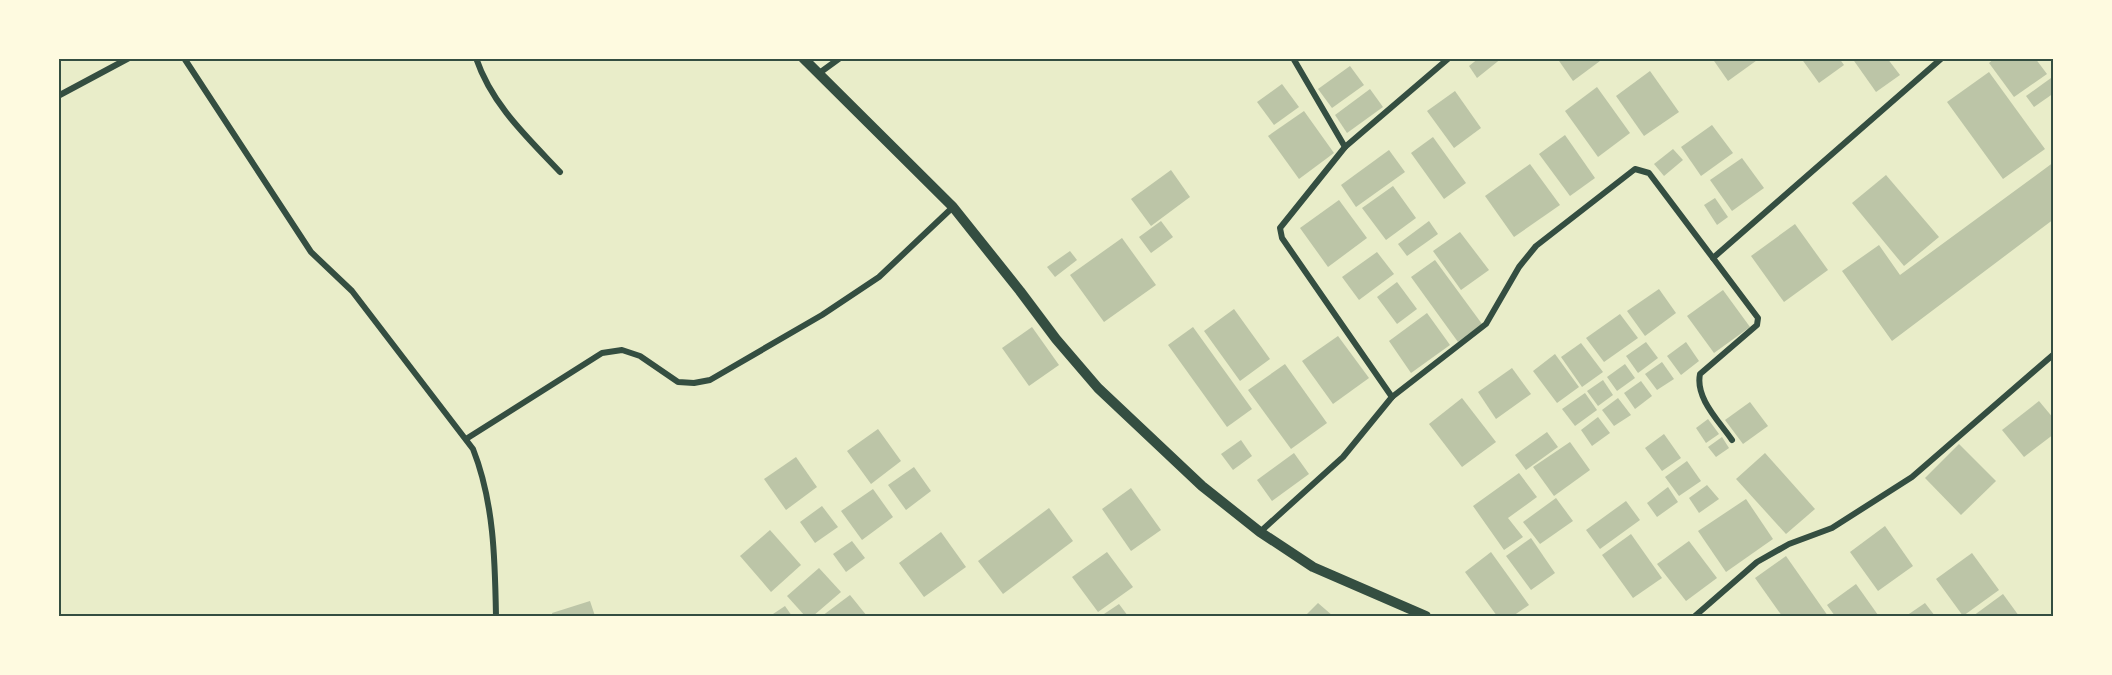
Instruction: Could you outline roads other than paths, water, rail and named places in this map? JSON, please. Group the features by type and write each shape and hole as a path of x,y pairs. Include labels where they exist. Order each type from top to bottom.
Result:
{"street":[{"path":"58,96 129,58"},
{"path":"184,58 311,252 352,291 466,439 484,475 497,569 496,616"},
{"path":"476,58 484,82 504,112 560,172"},
{"path":"802,58 953,207 1056,339 1098,388 1202,486 1260,532 1312,567 1411,613 1426,616"},
{"path":"818,74 840,58"},
{"path":"1293,58 1345,147"},
{"path":"1392,398 1280,232 1285,218 1345,147 1449,58"},
{"path":"1713,258 1942,58"},
{"path":"1260,532 1343,457 1392,398 1486,324 1519,267 1536,246 1635,169 1649,173 1758,318 1757,325 1700,374 1698,385 1701,395 1732,440"},
{"path":"466,439 602,353 622,350 640,357 678,382 694,383 710,380 822,315 879,277 953,207"},
{"path":"1695,616 1757,562 1789,544 1832,528 1912,477 2054,354"}]}
